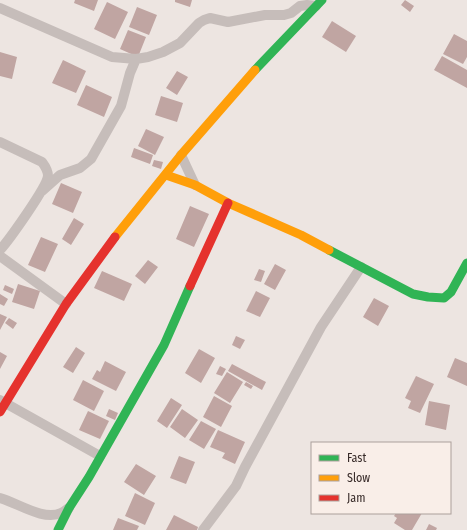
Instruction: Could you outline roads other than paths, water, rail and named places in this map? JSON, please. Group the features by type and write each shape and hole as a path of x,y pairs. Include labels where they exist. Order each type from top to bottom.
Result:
{"street":[{"path":"0,8 112,57 136,59 163,52 180,43 199,23 210,18 228,22 265,15 284,15 291,13 300,6 319,3"},
{"path":"0,412 3,402 66,304 121,228 249,78 319,3"},
{"path":"42,190 60,175 80,168 91,159 121,106 130,73 136,59"},
{"path":"0,142 42,162 47,168 48,177 42,190 0,250"},
{"path":"181,156 195,185"},
{"path":"166,175 195,185 228,203 301,235 413,294 444,298 451,292 467,263"},
{"path":"60,528 69,508 89,477 164,345 228,203"},
{"path":"0,256 66,304"},
{"path":"203,530 236,486 244,467 322,327 361,267"},
{"path":"3,402 100,456"},
{"path":"0,498 9,500 37,513 51,515 61,514 69,508"}]}
